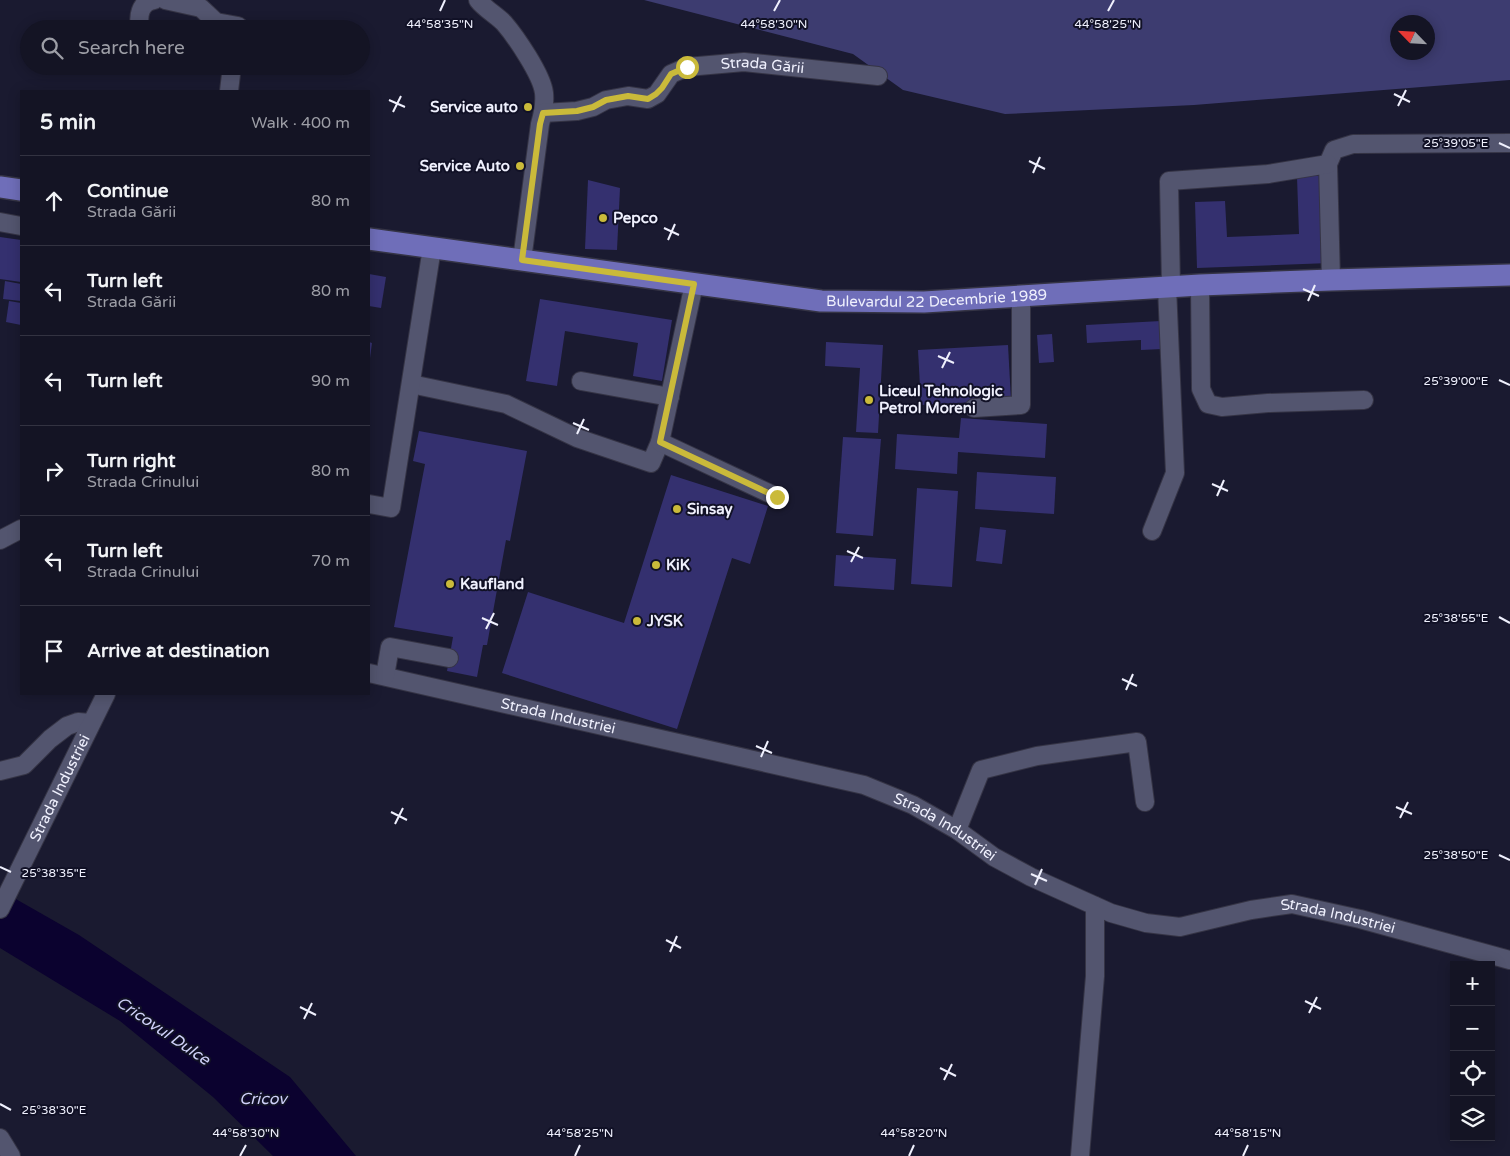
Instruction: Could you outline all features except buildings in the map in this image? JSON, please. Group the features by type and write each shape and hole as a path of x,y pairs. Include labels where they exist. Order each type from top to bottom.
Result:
{"main road":[{"path":"0,187 20,190"},
{"name":"Bulevardul 22 Decembrie 1989","path":"370,239 822,301 924,302 1200,285 1510,275"}],"street":[{"path":"139,20 142,6 147,1 154,0"},
{"path":"165,0 201,8 207,20"},
{"path":"478,0 505,25 534,68 544,92 543,113 522,260"},
{"name":"Strada Gării","path":"543,113 577,111 593,107 606,100 628,96 648,99 662,88 671,74 687,67 744,62 878,76"},
{"path":"229,90 231,75"},
{"path":"1331,280 1328,164 1334,150 1353,144 1510,143"},
{"path":"1152,531 1175,473 1169,287 1169,181 1268,174 1328,164"},
{"path":"0,222 20,226"},
{"path":"370,504 391,508 432,248"},
{"path":"411,384 506,404 577,438 651,463 660,442 694,284"},
{"path":"1200,285 1201,389 1208,404 1222,407 1268,403 1364,400"},
{"path":"974,408 1021,405 1021,295"},
{"path":"581,380 670,397"},
{"path":"660,442 777,497"},
{"path":"0,540 20,530"},
{"path":"377,674 390,646 449,658"},
{"name":"Strada Industriei","path":"377,674 864,785 913,805 957,830 1001,861 1031,877 1111,913 1146,923 1180,927 1251,910 1292,904 1360,919 1510,960"},
{"name":"Strada Industriei","path":"0,909 105,695"},
{"path":"0,771 24,765 50,739 67,726 78,722 90,723"},
{"path":"957,830 981,770 1037,756 1137,742 1145,802"},
{"path":"1080,1156 1095,976 1095,906"},
{"path":"0,1138 11,1156"}],"shaded area":[{"path":"644,0 1510,0 1510,80 1194,105 1005,114 903,90 853,54"}],"water":[{"name":"Cricov","path":"0,890 79,935 290,1077 356,1156 273,1156 213,1097 120,1021 0,948"}],"place":[{"name":"Service auto","path":"528,107"},
{"name":"Service Auto","path":"520,166"},
{"name":"Pepco","path":"603,218"},
{"name":"Liceul Tehnologic Petrol Moreni","path":"869,400"},
{"name":"Sinsay","path":"677,509"},
{"name":"KiK","path":"656,565"},
{"name":"Kaufland","path":"450,584"},
{"name":"JYSK","path":"637,621"}],"route":[{"path":"687,67 671,74 662,88 648,99 628,96 606,100 593,107 577,111 543,113 522,260 694,284 660,442 777,497"}],"water label":[{"name":"Cricovul Dulce","path":"163,1031"}]}
